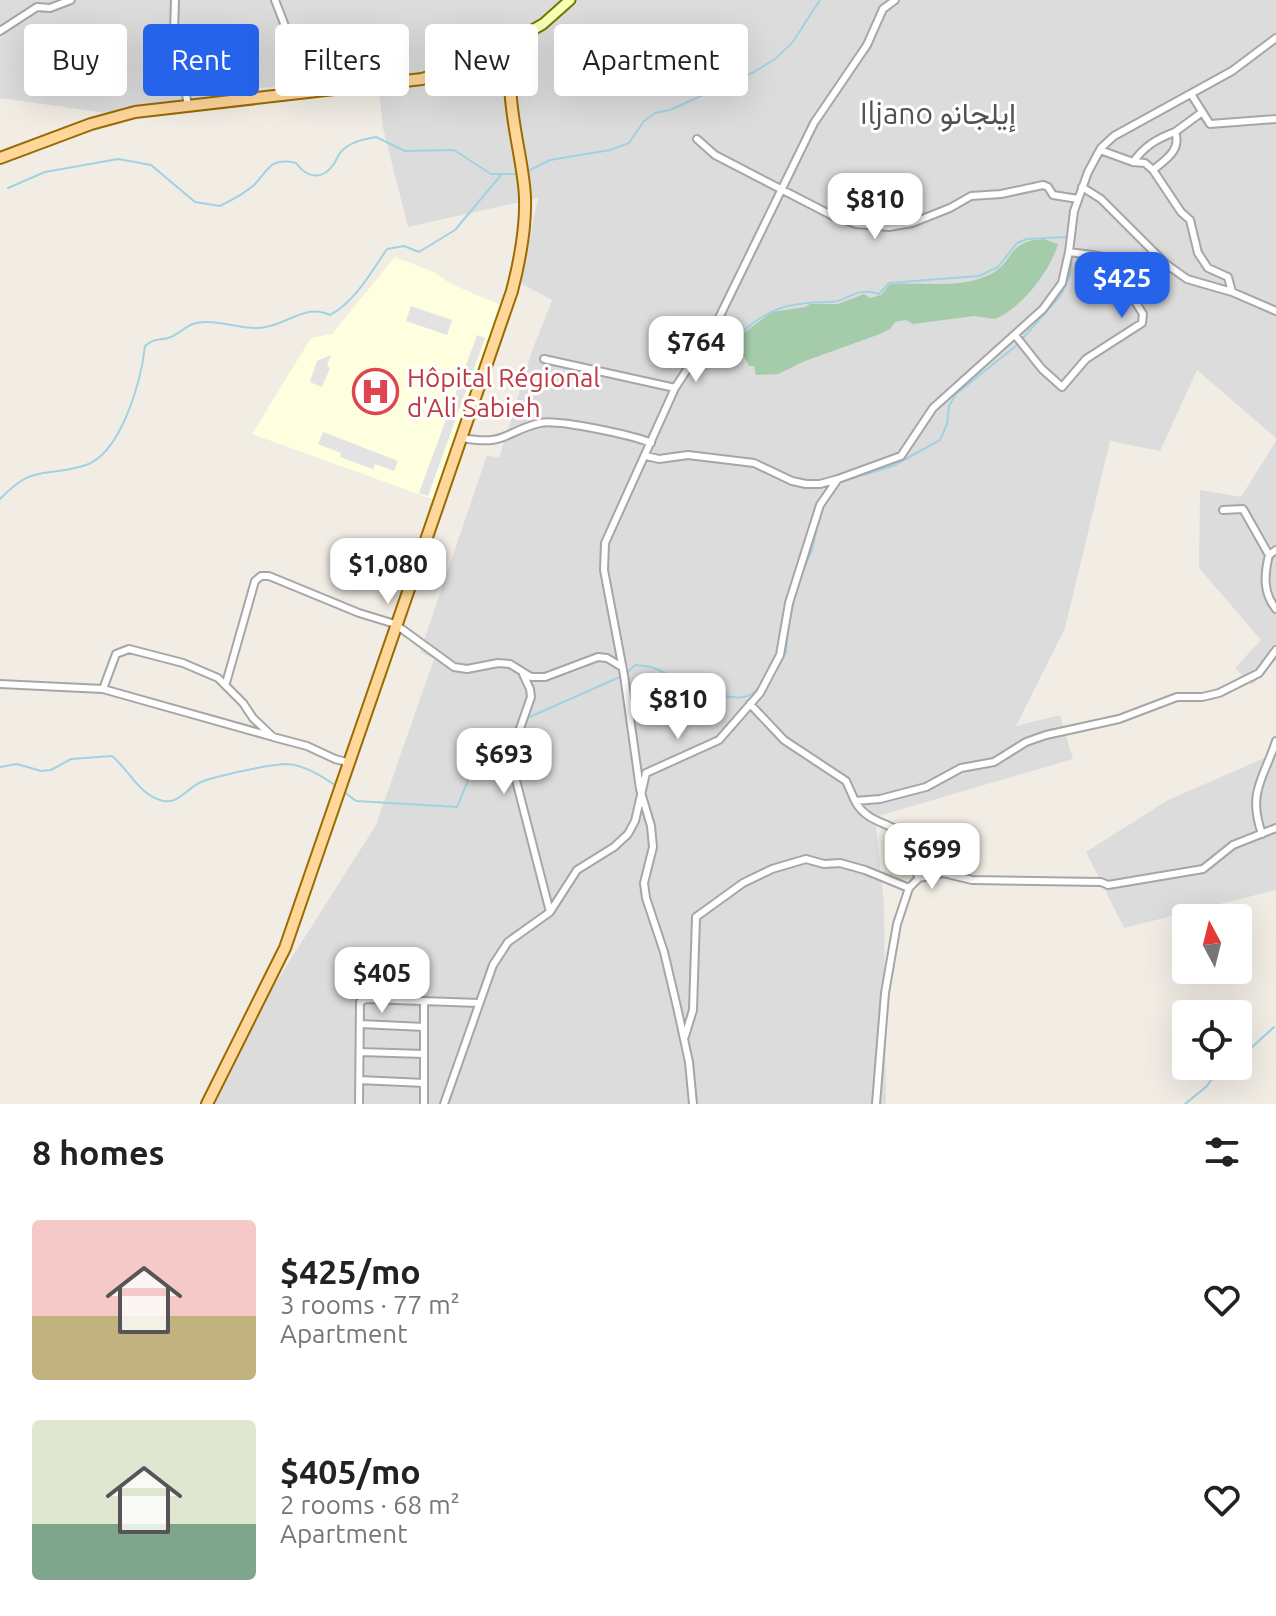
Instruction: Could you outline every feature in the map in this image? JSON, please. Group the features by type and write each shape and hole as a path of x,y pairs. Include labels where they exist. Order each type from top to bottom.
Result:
{"main road":[{"path":"538,27 570,0"},
{"path":"0,158 119,115 275,95"},
{"path":"207,1104 285,948 395,624 488,367 519,264 525,219 524,181 511,96"}],"street":[{"path":"0,31 37,7 50,8 71,0"},
{"path":"175,0 174,34 188,105"},
{"path":"693,1104 684,1040 664,952 646,898 645,871 653,847 651,826 640,789 603,553 675,388 714,328 814,123 867,45 883,9 895,0"},
{"path":"278,1 286,24"},
{"path":"646,456 659,459 688,455 754,463 792,481 820,484 901,456 933,408 1043,309 1062,283 1074,211 1100,150 1114,136 1232,71 1276,38"},
{"path":"1191,94 1210,124 1276,119"},
{"path":"1133,162 1155,140 1175,132 1201,113"},
{"path":"1153,170 1175,150 1178,143 1175,132"},
{"path":"697,139 715,155 835,217 856,224 877,227 912,223 971,196 1001,194 1043,185 1053,195 1078,199"},
{"path":"1100,150 1145,163 1153,170 1181,212 1190,220 1198,253 1208,268 1228,277 1232,292"},
{"path":"1082,187 1101,199 1166,264 1187,279 1232,292 1276,311"},
{"path":"1015,335 1042,369 1062,387 1086,359 1142,323 1143,314 1111,263 1099,256 1069,252"},
{"path":"544,359 675,388"},
{"path":"462,438 486,443 545,422 651,443"},
{"path":"444,1104 493,965 508,942 550,912 577,870 614,847 628,834 638,812 640,789 646,773 719,740 772,675 780,655 795,579 820,505 838,479"},
{"path":"1223,510 1243,509 1269,555"},
{"path":"1276,550 1269,555 1265,572 1267,595 1276,609"},
{"path":"226,683 255,581 261,576 269,576 359,613 395,624 454,667 467,669 510,664 531,677 545,677 598,657 607,658 622,667"},
{"path":"103,689 116,654 129,649 183,663 226,683 253,718 273,737"},
{"path":"855,801 880,799 926,787 961,768 994,762 1026,742 1046,735 1119,719 1177,697 1219,693 1259,673 1276,650"},
{"path":"521,671 528,681 531,697 510,757 550,912"},
{"path":"0,684 103,689 307,746 350,763"},
{"path":"750,704 784,740 846,781 861,812 903,832 909,838 910,861 919,878"},
{"path":"1262,834 1255,815 1256,795 1264,765 1276,741"},
{"path":"876,1104 885,993 897,924 909,888 919,878 943,873 972,880 1101,882 1108,885 1205,868 1233,845 1276,828"},
{"path":"684,1040 693,1010 696,917 743,883 772,869 806,859 865,870 909,888"},
{"path":"359,1104 360,1002 366,999 479,1003"},
{"path":"424,1001 424,1104"},
{"path":"360,1024 424,1027"},
{"path":"360,1052 424,1054"},
{"path":"359,1080 424,1083"}],"shaded area":[{"path":"0,0 1276,0 1276,438 1197,370 1160,451 1110,441 1065,628 1016,726 1060,715 1073,759 875,817 884,904 886,1104 215,1104 268,995 376,825 434,659 420,652 487,455 499,458 532,351 552,300 520,283 538,198 408,227 383,128 380,96 409,96 409,24 275,24 275,87 259,88 259,24 143,24 143,96 209,96 106,113 0,98"},
{"path":"1044,239 1058,244 1049,266 1025,298 995,319 974,316 913,324 906,320 895,322 880,334 778,374 756,375 754,366 749,366 739,348 736,348 734,340 772,312 810,304 838,304 864,294 870,298 881,295 890,284 953,283 977,279 997,270 1016,248"},
{"name":"Hôpital Régional d'Ali Sabieh","path":"395,257 434,272 451,284 503,306 435,500 252,434 311,338 332,334"},
{"path":"411,306 452,320 447,335 406,321"},
{"path":"477,335 485,338 428,496 419,493"},
{"path":"331,355 327,366 330,368 322,387 310,382 317,361"},
{"path":"323,432 398,461 394,471 375,464 373,469 340,457 341,453 318,444"},
{"path":"1276,441 1276,660 1252,685 1235,668 1261,640 1199,568 1200,490 1241,497"},
{"path":"1276,753 1276,890 1220,904 1172,904 1172,916 1124,928 1086,852 1168,800"}],"waterway":[{"path":"526,172 550,160 610,150 629,143 644,121 655,113 670,110 754,72 775,59 792,43 820,0"},
{"path":"1115,132 1238,63"},
{"path":"1076,195 1093,155 1110,136"},
{"path":"8,188 45,172 118,159 151,165 195,202 220,206 250,188 275,163 296,163 305,172 320,175 334,164 348,146 376,137 405,151 454,150 491,174 520,174"},
{"path":"0,499 30,476 83,466 108,448 127,415 145,346 149,343 173,336 201,322 262,328 307,312 330,315 355,295 387,249 404,246 419,252 455,230 501,175"},
{"path":"1070,221 1073,200"},
{"path":"735,338 768,313 790,305 837,301 863,292 879,294 889,283 979,276 998,267 1017,243 1027,239 1067,237"},
{"path":"840,482 893,466 940,440 947,424 949,406 956,394 1017,345 1061,295 1070,275 1072,256"},
{"path":"802,573 812,550 821,510"},
{"path":"791,607 797,586"},
{"path":"781,656 786,653 788,629"},
{"path":"627,673 635,665 650,667 704,690 744,697 760,687 773,662"},
{"path":"525,719 622,676"},
{"path":"343,791 356,801 457,807 472,771 520,723"},
{"path":"0,767 17,764 41,771 51,770 71,759 112,756 147,794 163,801 174,800 208,780 287,764 307,769 338,787"},
{"path":"1252,1047 1274,1027"},
{"path":"1185,1104 1211,1080"}],"place":[{"name":"Hôpital Régional d'Ali Sabieh","path":"376,392"}],"district":[{"name":"Iljano إيلجانو","path":"938,113"}]}
